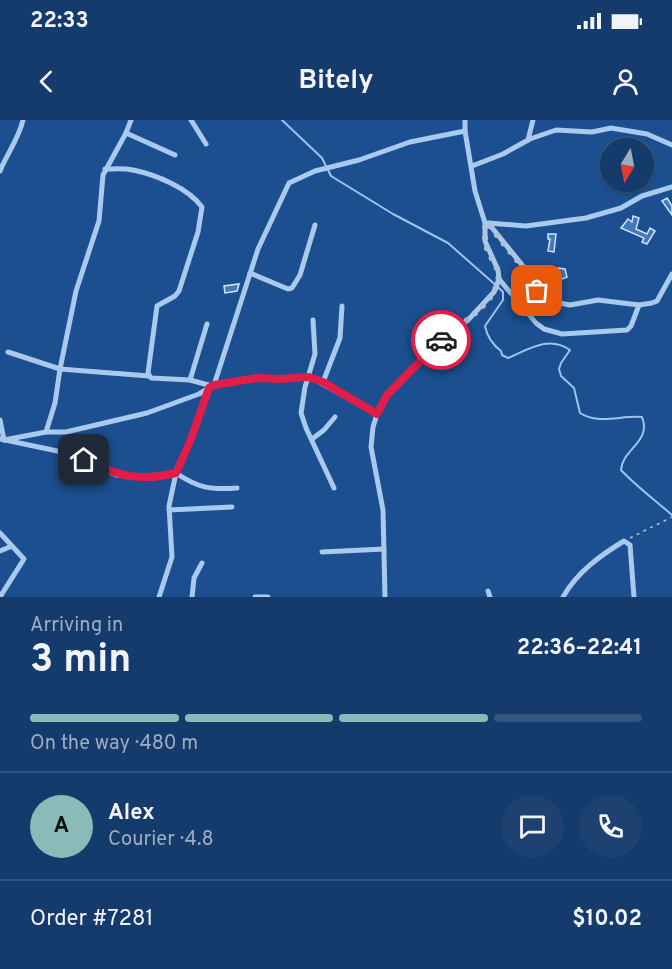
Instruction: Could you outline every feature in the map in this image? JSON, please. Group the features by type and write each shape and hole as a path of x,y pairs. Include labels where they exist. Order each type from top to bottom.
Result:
{"street":[{"path":"0,171 20,132 23,120"},
{"path":"46,432 55,403 76,291 99,220 105,169 131,120"},
{"path":"465,120 477,202 487,223 531,276 537,291 549,301 570,305 598,300 639,305 657,301 672,274"},
{"path":"528,140 533,120"},
{"path":"194,121 206,144"},
{"path":"472,166 503,154 528,140 556,130 592,132 611,128 647,134 672,145"},
{"path":"159,597 172,557 169,510 176,473 212,387 258,249 289,183 315,171 359,160 410,142 465,131"},
{"path":"126,133 175,155"},
{"path":"105,169 133,170 161,180 184,191 197,200 202,207 198,232 179,291 175,296 157,306 149,376"},
{"path":"487,223 526,226 586,218 626,206 642,196 672,187"},
{"path":"385,597 383,510 371,447 372,427 387,395 443,338 468,320 494,292 499,279 498,270 485,241 487,223"},
{"path":"250,273 288,289 292,288 300,275 315,225"},
{"path":"499,279 543,328 556,333 627,330 631,326 639,305"},
{"path":"323,382 340,338 342,306"},
{"path":"313,320 315,354 301,413 334,488"},
{"path":"189,380 207,324"},
{"path":"8,352 60,369 189,380 212,387"},
{"path":"2,439 46,432 66,432 147,413 212,387 257,378 309,377 323,382 377,414"},
{"path":"312,440 334,417"},
{"path":"0,420 2,439"},
{"path":"2,439 67,453 116,475 152,478 176,473 194,485 219,490 237,488"},
{"path":"169,510 232,507"},
{"path":"0,533 24,559 4,587 0,597"},
{"path":"563,597 582,572 624,541 630,545 634,597"},
{"path":"0,550 12,546"},
{"path":"322,552 384,549"},
{"path":"192,597 194,578 202,563"},
{"path":"255,597 268,597"}],"path":[{"path":"624,541 672,517"}],"building":[{"path":"667,198 672,206 672,215 662,201"},
{"path":"633,216 639,218 636,229 647,234 650,228 655,231 647,244 642,242 644,238 621,228 628,219 632,222"},
{"path":"548,234 556,234 554,252 548,251 550,239 548,239"},
{"path":"558,268 565,269 567,277 557,281 557,288 553,284 545,291 542,289 557,273"},
{"path":"525,281 534,298 523,300 520,289 517,290 515,285"},
{"path":"239,284 237,291 225,293 224,286"},
{"path":"452,345 458,351 448,361 443,356"}],"waterway":[{"path":"282,120 322,158 331,176 393,214 448,243 503,292 503,300 485,326 491,340 502,355 508,358 539,345 562,346 570,350 559,369 561,376 574,388 580,413 587,417 602,419 642,417 643,433 626,456 621,470 672,515"}],"way so far":[{"path":"441,340 463,325 494,292 498,284 498,270 485,241 485,223 489,224 531,276 537,291"}],"route":[{"path":"84,460 116,475 152,478 176,473 209,388 214,385 257,378 278,379 306,376 323,382 377,414 387,395 441,340"}]}
